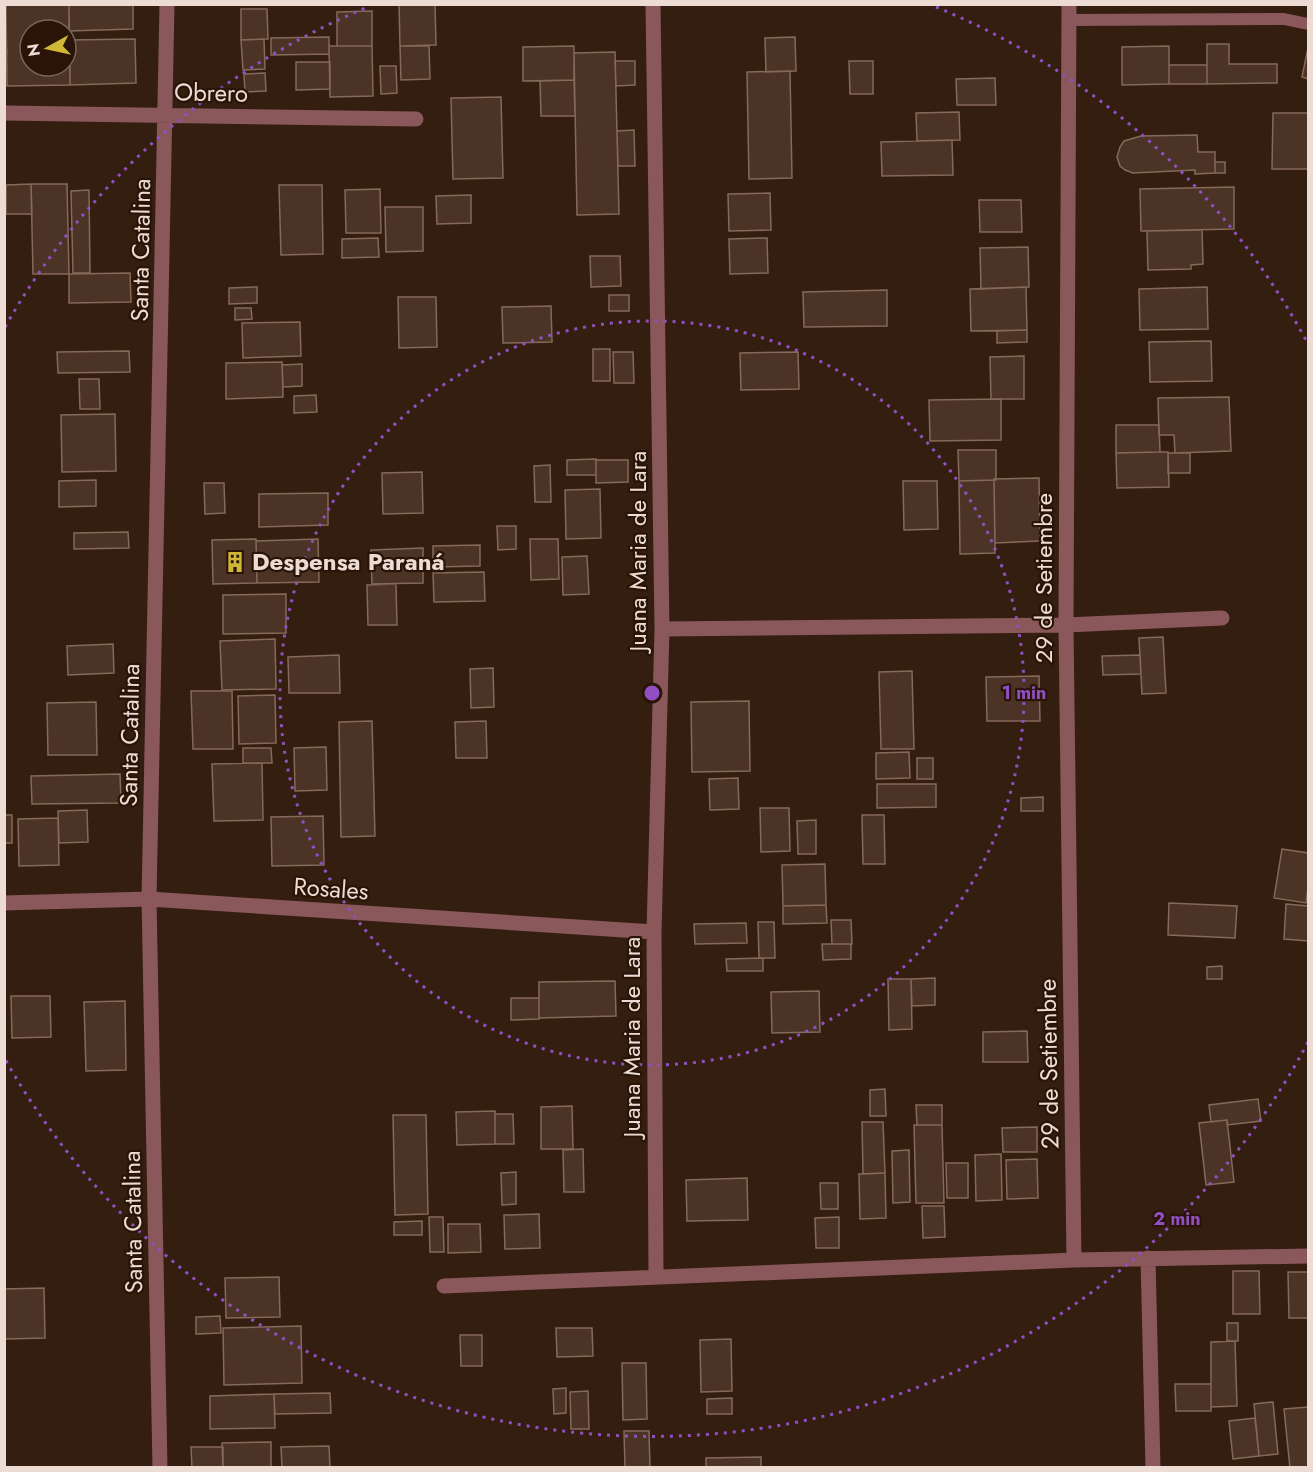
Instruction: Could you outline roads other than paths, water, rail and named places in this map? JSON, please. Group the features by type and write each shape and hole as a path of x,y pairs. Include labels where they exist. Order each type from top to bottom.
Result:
{"street":[{"name":"Santa Catalina","path":"160,1467 149,899 167,4"},
{"name":"Juana Maria de Lara","path":"653,4 663,629 654,933 656,1276"},
{"name":"29 de Setiembre","path":"1069,12 1066,625 1074,1260"},
{"name":"Obrero","path":"4,113 416,119"},
{"path":"663,629 1066,625 1222,618"},
{"name":"Rosales","path":"4,903 149,899 654,933"},
{"path":"444,1286 1074,1260 1308,1257"},
{"path":"1148,1258 1153,1467"}],"lane":[{"path":"1069,12 1284,19 1308,24"}],"place":[{"name":"Despensa Paraná","path":"235,562"}]}
